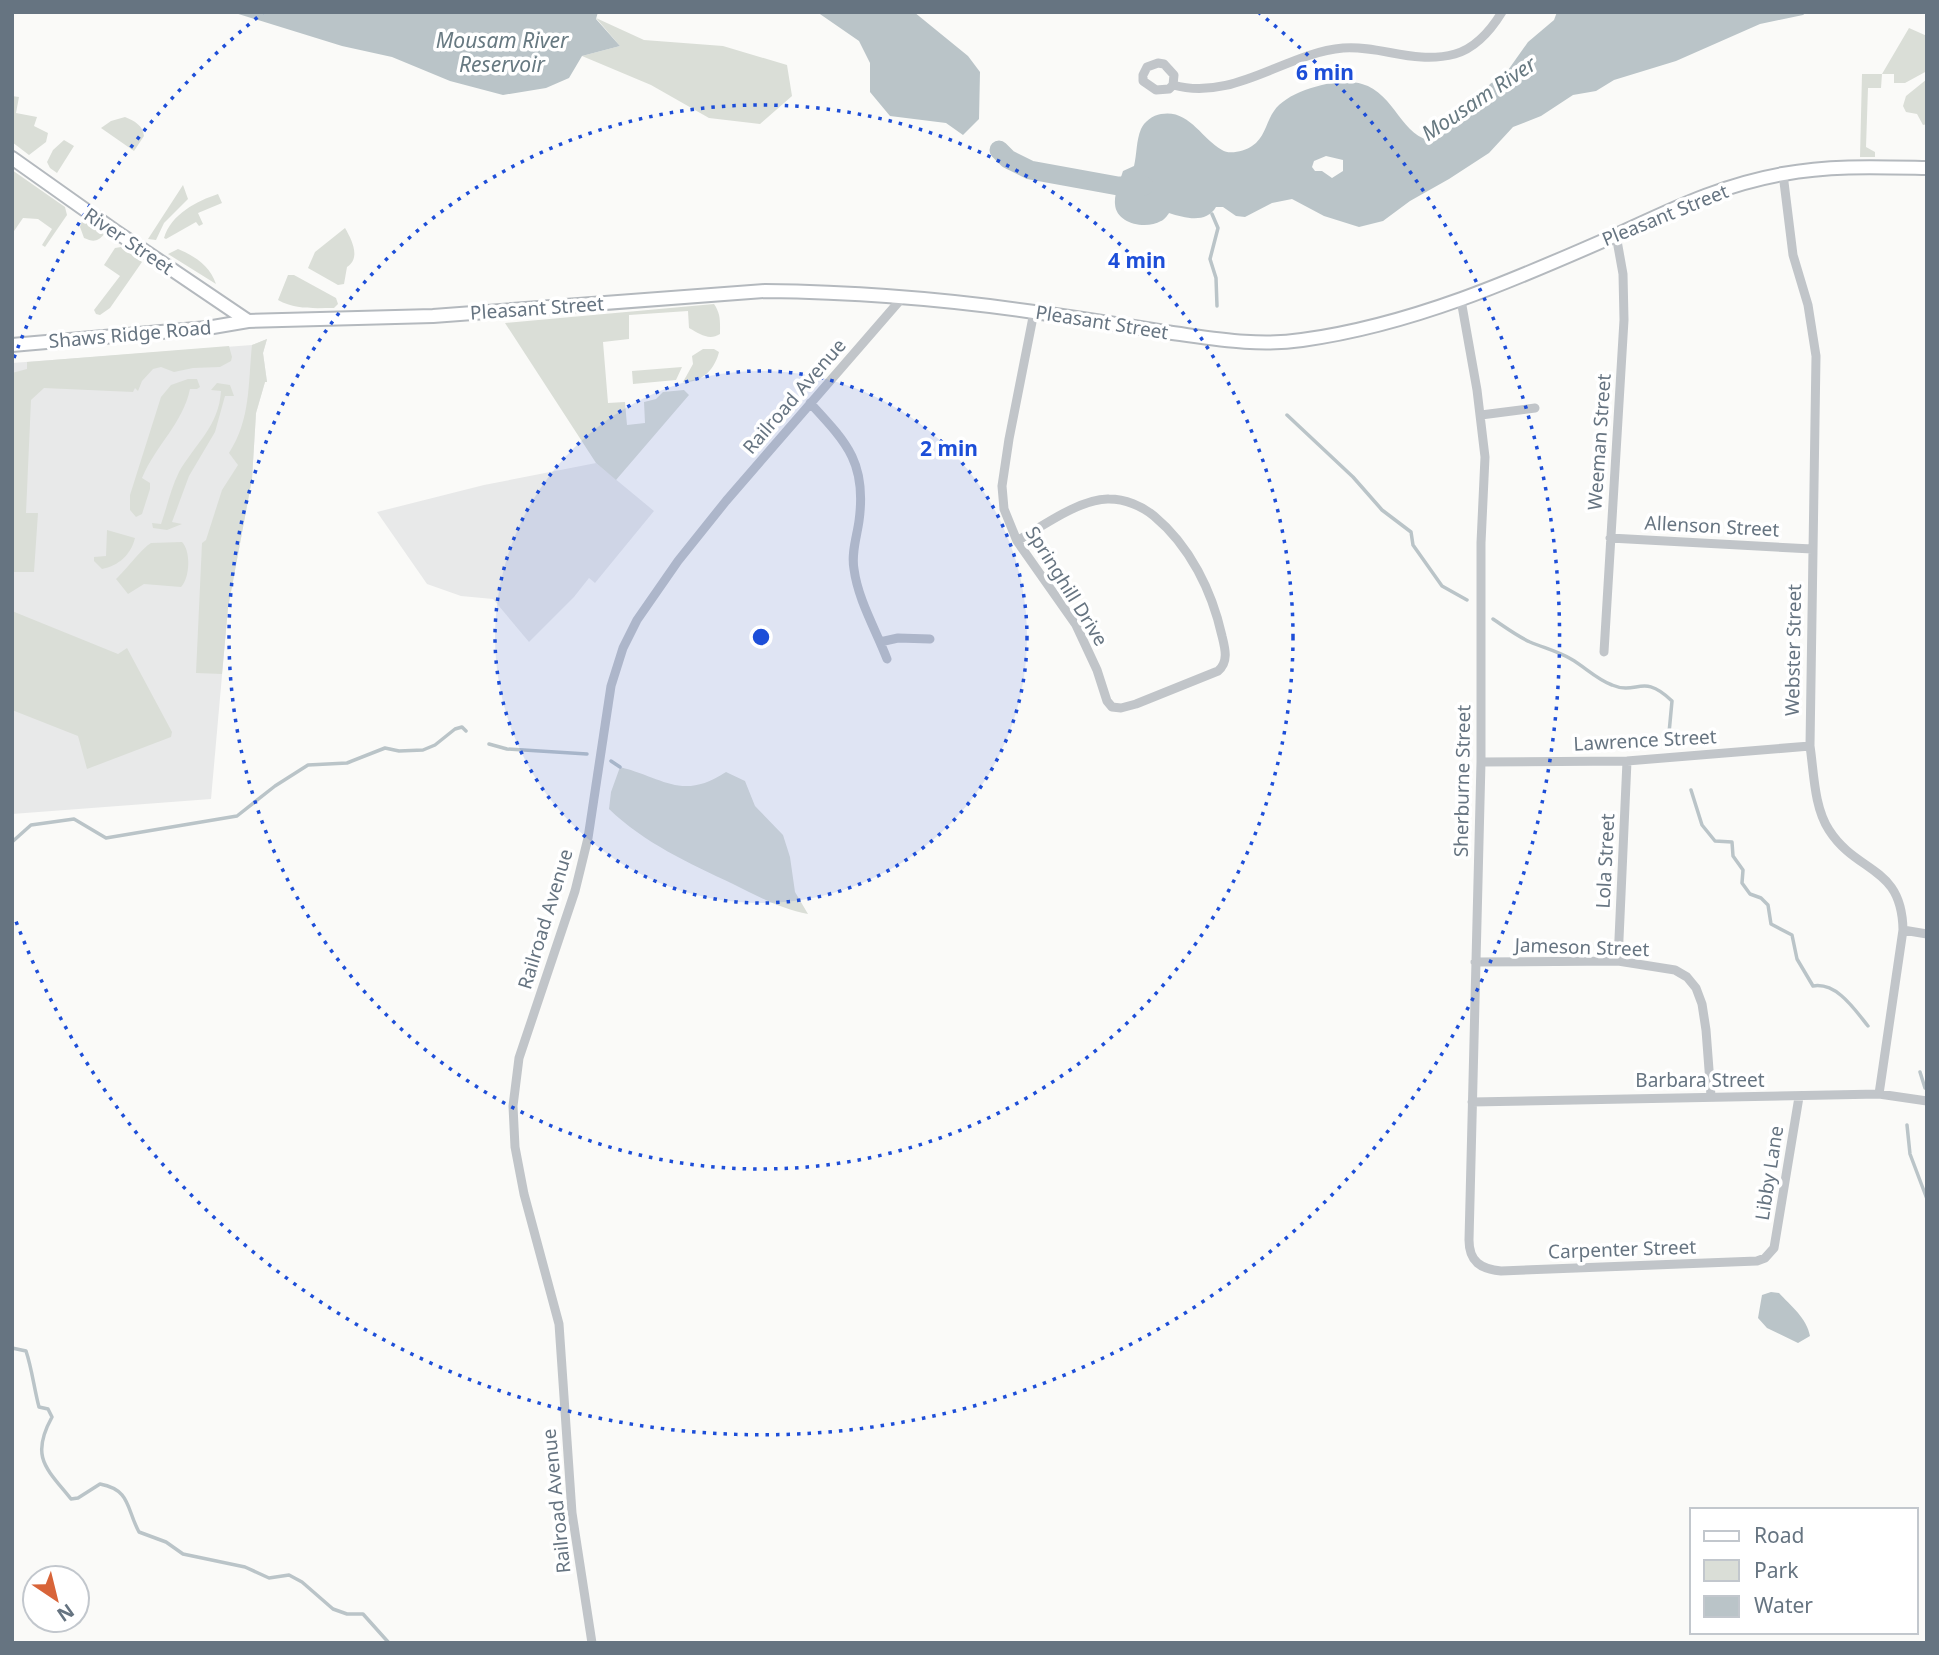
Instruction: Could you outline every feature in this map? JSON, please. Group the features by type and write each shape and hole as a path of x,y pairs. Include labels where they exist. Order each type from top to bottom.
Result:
{"main road":[{"name":"River Street","path":"12,158 247,321"},
{"name":"Pleasant Street","path":"247,321 433,316 732,292 815,291 945,299 1203,338 1263,343 1300,341 1361,329 1461,300 1697,198 1783,174 1839,168 1927,168"},
{"name":"Shaws Ridge Road","path":"12,345 207,328 247,321"}],"street":[{"path":"1173,85 1191,90 1211,89 1250,79 1317,54 1342,48 1358,48 1412,58 1457,53 1481,40 1502,12"},
{"name":"Webster Street","path":"1783,174 1791,243 1809,309 1816,356 1810,746 1816,793 1827,827 1848,850 1893,887 1901,904 1903,930 1879,1094"},
{"name":"Weeman Street","path":"1604,652 1624,320 1623,274 1616,235"},
{"name":"Railroad Avenue","path":"592,1643 572,1513 559,1324 524,1194 515,1147 513,1116 516,1077 530,1024 561,939 582,866 611,686 623,648 637,620 677,561 902,298"},
{"name":"Sherburne Street","path":"1461,300 1481,415 1485,457 1481,543 1481,762 1469,1250 1475,1262"},
{"name":"Springhill Drive","path":"1017,541 1094,501 1122,500 1145,510 1165,526 1197,569 1218,617 1225,662 1218,671 1136,704 1115,707 1107,701 1097,670 1076,625 1017,541 1004,509 1002,486 1034,312"},
{"path":"810,404 840,436 854,456 861,504 854,569 887,659"},
{"path":"1481,415 1535,408"},
{"name":"Allenson Street","path":"1610,538 1812,549"},
{"path":"880,642 898,638 930,639"},
{"name":"Lawrence Street","path":"1481,762 1627,761 1810,746"},
{"name":"Lola Street","path":"1618,961 1627,761"},
{"path":"1903,930 1927,934"},
{"name":"Jameson Street","path":"1475,962 1618,961 1675,970 1687,977 1696,988 1705,1017 1711,1096"},
{"name":"Barbara Street","path":"1472,1102 1879,1094 1927,1101"},
{"name":"Libby Lane","path":"1770,1254 1776,1238 1798,1097"},
{"name":"Carpenter Street","path":"1475,1262 1483,1268 1501,1271 1757,1261 1770,1254"}],"shaded area":[{"path":"267,339 263,353 267,382 256,413 252,479 228,608 211,799 12,814 12,363 252,345"},
{"path":"596,463 654,511 595,583 589,578 529,642 493,599 461,596 427,584 377,512 484,485"}],"green space":[{"path":"596,18 644,40 723,46 787,65 792,96 760,124 709,118 651,85 582,56 620,46"},
{"path":"1909,28 1927,36 1927,71 1905,83 1894,83 1894,74 1882,74"},
{"path":"1862,74 1882,74 1881,88 1868,88 1866,147 1875,152 1875,157 1860,157"},
{"path":"1927,79 1927,124 1923,125 1917,114 1906,112 1903,106 1906,96"},
{"path":"12,96 19,97 16,113 37,117 34,126 48,133 46,142 29,155 12,142"},
{"path":"125,117 138,124 143,132 144,136 134,151 101,128 111,121"},
{"path":"64,140 74,146 57,173 47,162 53,150"},
{"path":"12,170 65,207 67,215 45,247 42,245 52,229 38,219 23,218 12,234"},
{"path":"183,185 188,199 164,223 156,240 148,239"},
{"path":"218,194 222,203 198,213 203,224 199,226 196,222 164,238 179,215 202,200"},
{"path":"86,220 104,234 100,239 93,241 84,238 80,227 82,221"},
{"path":"345,228 352,243 354,259 347,267 344,284 338,285 308,268 315,252"},
{"path":"121,247 142,262 110,308 100,315 96,314 94,310 120,276 104,265 115,248"},
{"path":"178,249 201,262 216,284 168,254"},
{"path":"288,275 294,275 336,298 338,304 334,308 306,308 278,300"},
{"path":"714,304 720,322 720,334 716,336 705,336 689,328 688,311 629,315 629,339 603,342 608,403 625,402 627,425 645,423 644,402 656,399 663,392 684,390 689,395 616,480 596,463 505,323"},
{"path":"267,339 263,353 267,382 256,413 252,479 228,608 222,674 196,673 202,543 206,540 222,490 238,465 229,453 245,414 252,345"},
{"path":"229,346 231,361 220,367 174,372 161,367 153,369 142,381 138,391 135,388 133,392 44,388 31,400 26,513 38,513 34,572 12,572 12,373 27,369 27,362"},
{"path":"703,349 719,352 714,364 702,377 683,382 693,364 692,356"},
{"path":"682,367 676,380 633,384 632,371"},
{"path":"197,379 200,387 190,389 182,413 142,478 150,483 150,489 142,514 136,517 130,510 130,495 161,397 171,385"},
{"path":"217,383 230,385 234,396 225,396 215,432 189,476 172,522 182,524 167,530 153,528 152,523 161,524 179,472 216,414 221,391 211,390"},
{"path":"107,530 135,538 123,559 102,569 94,561 94,557 106,556"},
{"path":"182,542 187,552 188,564 181,587 144,584 128,594 116,579 151,543"},
{"path":"12,611 118,654 127,648 172,732 171,737 87,769 78,736 12,710"},
{"path":"620,767 685,786 711,781 726,772 745,781 755,806 783,835 790,857 795,892 808,914 769,902 700,868 637,832 609,809 611,792"}],"water":[{"name":"Mousam River Reservoir","path":"232,12 598,12 596,19 620,46 582,56 569,78 546,88 503,95 450,81 392,57 342,46"},
{"path":"817,12 914,12 968,56 980,72 979,119 963,135 946,123 890,116 870,92 870,63 859,41"},
{"path":"1557,12 1807,12 1760,24 1676,61 1614,80 1596,91 1573,95 1541,116 1513,127 1489,153 1410,201 1383,221 1359,227 1324,216 1292,199 1272,203 1245,217 1236,216 1223,207 1216,207 1201,218 1169,213 1162,221 1148,225 1126,221 1117,211 1115,196 1123,171 1134,166 1141,129 1155,116 1179,116 1222,150 1237,152 1256,143 1274,111 1290,97 1315,87 1352,82 1362,84 1383,96 1414,133 1434,141 1470,114 1490,84 1506,73 1528,42 1554,20","holes":["1326,156 1343,160 1343,171 1332,178 1312,167 1314,161"]},
{"path":"1779,1293 1798,1312 1810,1336 1798,1343 1767,1328 1758,1318 1762,1295"}],"waterway":[{"name":"Mousam River","path":"999,150 1008,159 1030,170 1118,186 1144,186"},
{"path":"1212,214 1218,228 1210,259 1216,278 1217,306"},
{"path":"1287,415 1353,477 1382,510 1411,532 1413,545 1442,586 1467,600"},
{"path":"1493,619 1525,640 1571,659 1606,682 1621,688 1647,686 1662,692 1672,701 1669,733"},
{"path":"12,842 31,825 74,819 106,838 237,816 275,786 308,765 347,763 385,748 399,751 423,750 435,745 455,729 462,727 466,731"},
{"path":"489,744 507,749 587,754"},
{"path":"611,761 620,767"},
{"path":"1691,790 1702,825 1715,841 1732,842 1733,856 1743,870 1742,883 1750,894 1761,898 1768,905 1771,924 1792,935 1797,959 1813,986 1830,988 1838,993 1868,1026"},
{"path":"1920,1072 1925,1088"},
{"path":"1907,1125 1910,1154 1927,1199"},
{"path":"12,1348 26,1351 39,1407 48,1409 52,1417 42,1442 44,1461 54,1479 71,1499 78,1498 100,1484 110,1487 123,1495 139,1532 166,1542 183,1554 245,1567 269,1578 289,1575 302,1582 333,1609 347,1614 363,1614 389,1643"}]}
